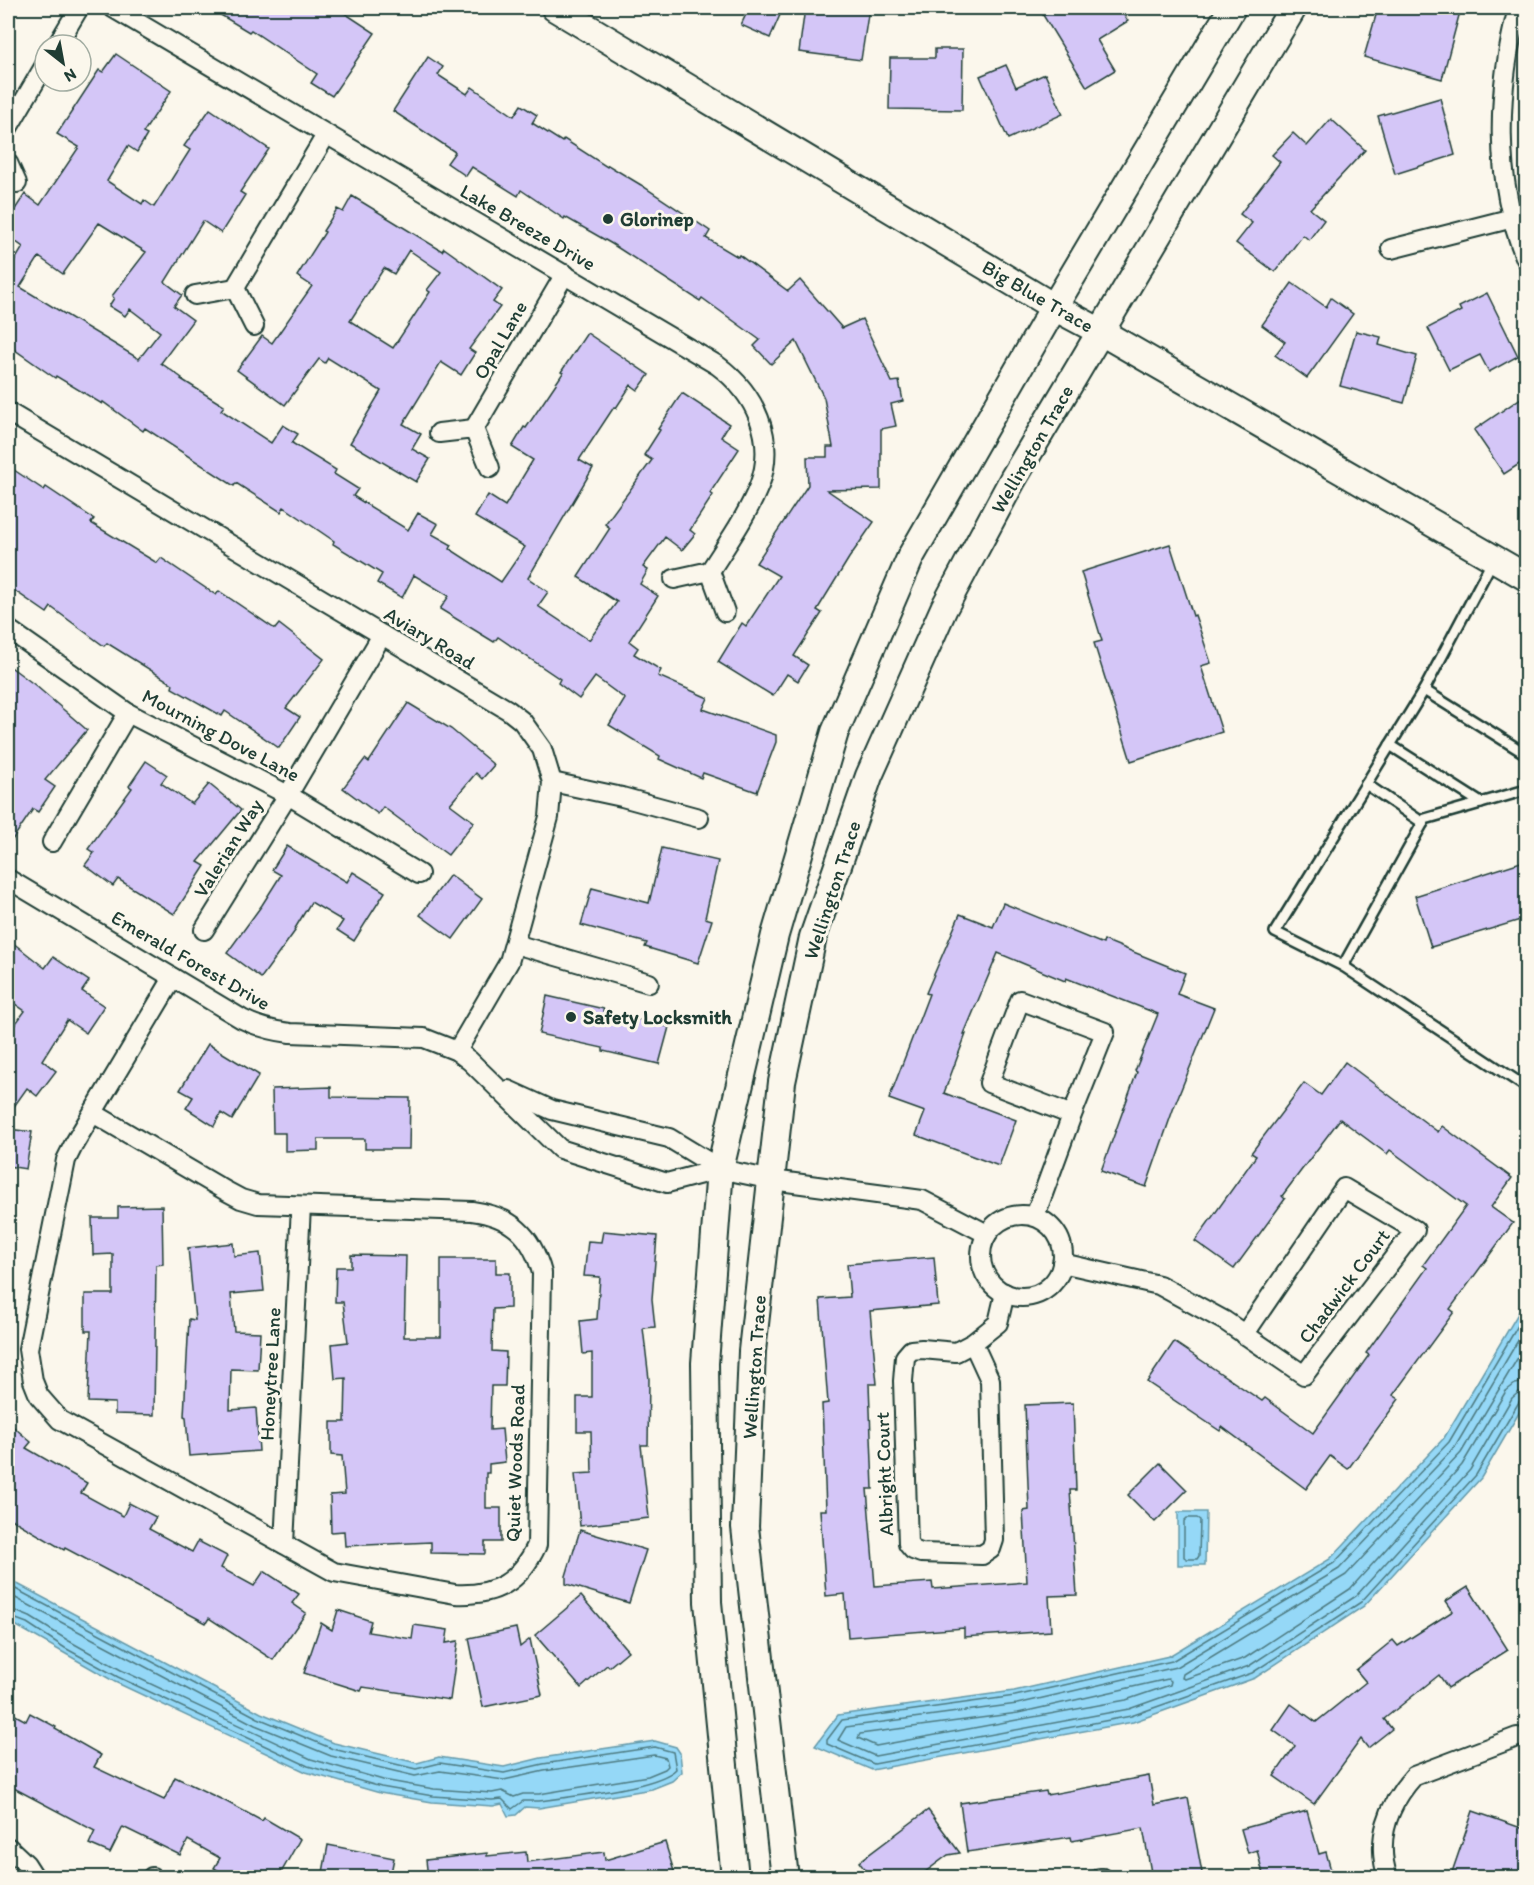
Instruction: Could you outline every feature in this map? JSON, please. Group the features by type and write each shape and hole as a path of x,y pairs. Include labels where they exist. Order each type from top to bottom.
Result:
{"street":[{"path":"64,33 79,8"},
{"name":"Lake Breeze Drive","path":"113,8 565,274 731,375 753,402 760,418 764,435 764,469 759,486 710,571"},
{"name":"Big Blue Trace","path":"555,8 1054,307 1527,577"},
{"name":"Wellington Trace","path":"735,1878 708,1602 705,1363 720,1169 775,935 835,732 911,556 1054,307 1232,8"},
{"name":"Wellington Trace","path":"785,1878 745,1527 752,1351 782,1082 813,937 869,776 944,608 1013,479 1293,8"},
{"path":"1518,8 1508,45 1503,80 1501,132 1506,184 1513,218 1527,259"},
{"path":"8,128 33,85"},
{"path":"195,295 235,288 326,135"},
{"path":"8,164 17,183"},
{"path":"1391,249 1513,218"},
{"name":"Opal Lane","path":"474,429 565,274"},
{"path":"235,288 254,326"},
{"name":"Aviary Road","path":"8,412 508,710 522,721 542,749 552,782 549,816 515,944 509,962 457,1051"},
{"path":"439,433 474,429 490,468"},
{"path":"674,579 710,571 725,612"},
{"name":"Mourning Dove Lane","path":"8,629 128,713 288,795 419,874"},
{"name":"Valerian Way","path":"204,930 288,795 382,635"},
{"path":"52,842 128,713"},
{"path":"552,782 622,797 699,818"},
{"name":"Emerald Forest Drive","path":"8,879 242,1019 274,1032 424,1038 457,1051 560,1149 667,1183 720,1169"},
{"path":"515,944 649,983"},
{"name":"Quiet Woods Road","path":"93,1113 241,1199 274,1206 488,1213 511,1224 530,1241 538,1256 542,1273 537,1545 530,1561 519,1574 506,1585 490,1592 473,1595 455,1594 334,1572 60,1420 39,1395 33,1381 28,1349 66,1160 93,1113 173,978"},
{"path":"1035,1216 1105,1032 1020,1000 989,1083 1072,1115"},
{"name":"Emerald Forest Drive","path":"495,1085 552,1110 669,1138 720,1169 772,1180 922,1200 987,1234"},
{"name":"Chadwick Court","path":"1062,1263 1159,1285 1225,1322 1244,1335 1304,1375 1415,1230 1344,1188 1244,1335"},
{"name":"Honeytree Lane","path":"284,1544 301,1206"},
{"path":"1035,1216 1045,1222 1057,1235 1063,1251 1058,1275 1051,1285 1041,1292 1029,1296 1005,1293 989,1280 981,1261 981,1247 987,1234 1007,1217 1035,1216"},
{"name":"Albright Court","path":"973,1343 990,1380 994,1540 991,1549 982,1555 921,1553 913,1550 908,1544 903,1381 905,1357 911,1350 956,1352 973,1343 998,1323 1005,1293"},
{"path":"1388,1878 1382,1852 1383,1835 1387,1819 1402,1789 1414,1776 1517,1737"},
{"path":"8,1847 26,1864 35,1878"}],"lane":[{"path":"1495,557 1424,690 1275,932 1343,966 1527,1087"},
{"path":"1424,690 1527,754"},
{"path":"1390,745 1481,803"},
{"path":"1366,784 1423,823"},
{"path":"1343,966 1425,819 1527,790"}],"water":[{"path":"1526,1300 1526,1401 1481,1478 1364,1606 1255,1678 1133,1722 872,1770 815,1746 838,1715 1014,1691 1169,1656 1330,1559 1444,1438"},
{"path":"1178,1512 1206,1512 1205,1565 1178,1565"},
{"path":"8,1579 261,1713 334,1743 417,1763 439,1757 504,1767 541,1758 655,1741 676,1747 680,1753 682,1772 672,1781 652,1789 539,1808 525,1807 516,1815 508,1816 502,1804 493,1806 432,1802 380,1793 306,1772 115,1682 8,1621"}],"building":[{"path":"209,8 337,8 375,33 332,96 311,83 317,74 251,30 249,32"},
{"path":"749,8 783,8 770,38 741,25"},
{"path":"805,8 869,8 861,60 799,52"},
{"path":"1055,8 1119,8 1128,21 1097,40 1115,70 1087,87 1043,15"},
{"path":"1378,8 1461,8 1442,79 1364,57"},
{"path":"935,49 963,49 962,110 889,109 890,58 935,58"},
{"path":"116,54 171,91 143,133 147,135 137,152 128,146 107,181 142,204 144,200 154,207 190,150 184,146 210,109 269,149 240,192 245,195 221,233 203,221 165,282 182,295 174,306 193,320 161,363 181,379 224,406 221,410 271,443 283,425 298,434 292,443 336,470 334,474 358,489 353,496 408,530 418,513 438,524 432,534 452,545 450,549 501,582 525,547 475,517 488,495 505,506 533,460 512,447 563,373 561,372 587,333 649,375 638,390 631,385 579,460 593,468 528,578 548,592 538,606 589,640 617,602 578,577 610,528 605,524 652,460 644,455 660,430 658,429 682,393 729,424 721,437 739,449 710,493 713,495 690,530 695,534 682,550 665,537 643,567 648,570 640,584 658,596 629,641 638,648 634,654 661,670 658,676 708,698 703,709 776,735 776,742 757,792 703,773 701,778 659,759 660,756 609,725 625,699 595,677 579,699 558,683 560,679 498,637 494,642 440,609 449,596 414,575 402,598 377,583 382,574 333,544 334,541 284,507 281,512 236,483 234,486 145,428 143,431 103,402 102,404 56,376 55,378 8,345 8,272 23,247 8,236 8,220 25,194 40,205 79,147 57,134 84,93 93,93 93,79 99,70 103,72","holes":["99,223 146,252 112,296 114,298 109,306 125,316 130,309 160,332 139,359 20,287 39,257 63,274"]},
{"path":"428,57 443,67 438,75 467,94 472,87 514,116 521,105 537,115 532,123 562,142 564,139 607,167 608,165 641,185 710,231 706,238 738,257 739,255 788,291 800,280 842,328 862,319 892,382 899,381 903,401 891,404 896,426 881,429 881,489 827,490 874,522 817,610 822,613 794,656 808,665 798,681 787,674 773,696 718,662 742,623 746,626 779,576 756,563 808,485 807,457 827,457 827,447 833,447 824,398 796,341 771,364 754,346 760,340 702,298 700,301 612,244 565,217 564,219 521,190 518,196 472,167 466,176 447,163 455,152 393,111"},
{"path":"1006,65 1016,87 1045,74 1063,114 1008,139 980,76"},
{"path":"1440,98 1455,155 1395,174 1378,116"},
{"path":"1331,119 1365,150 1310,209 1324,220 1309,240 1303,235 1275,272 1236,243 1252,223 1240,214 1280,162 1272,155 1293,133 1307,146"},
{"path":"352,196 442,251 444,248 502,290 493,302 500,307 469,349 475,353 461,375 441,362 403,424 421,434 412,449 430,459 416,482 350,443 381,391 328,358 325,363 319,359 285,405 237,370 262,336 272,343 312,286 297,276 337,209 343,212","holes":["409,250 441,272 427,290 430,292 393,348 350,321 384,268 394,274"]},
{"path":"1292,283 1326,307 1331,298 1353,314 1307,378 1275,355 1285,342 1262,325"},
{"path":"1487,293 1518,356 1489,372 1480,355 1449,370 1428,328 1461,311 1459,307"},
{"path":"1356,331 1381,337 1379,345 1417,356 1404,403 1340,386"},
{"path":"1527,394 1527,459 1504,474 1474,430"},
{"path":"8,466 44,490 46,487 94,519 91,523 157,563 161,558 216,595 219,591 275,629 279,624 324,659 286,708 300,717 279,748 225,711 222,716 172,688 173,684 107,643 104,646 51,607 47,613 8,586"},
{"path":"1170,544 1211,663 1201,666 1222,732 1131,761 1094,643 1102,641 1081,572"},
{"path":"8,665 87,730 45,780 55,787 38,812 33,809 8,846"},
{"path":"408,703 451,729 494,765 482,779 476,773 450,804 474,822 448,855 383,807 378,814 343,788 365,759 369,762"},
{"path":"146,761 167,775 161,783 192,804 209,784 241,810 198,862 205,866 174,914 118,879 113,886 85,865 94,853 88,849 132,788 129,786"},
{"path":"287,846 347,882 353,872 385,892 354,941 337,930 343,921 311,902 295,931 261,978 227,953 281,875 272,870"},
{"path":"662,848 718,861 705,918 712,920 698,963 645,947 647,943 581,925 592,888 649,903"},
{"path":"1527,860 1527,918 1431,947 1415,896"},
{"path":"450,875 482,899 453,939 420,915"},
{"path":"1003,903 1103,944 1104,940 1185,973 1177,994 1214,1008 1174,1107 1146,1187 1101,1171 1137,1072 1135,1071 1158,1014 1066,978 1065,981 998,953 964,1034 966,1034 944,1093 1016,1120 999,1166 916,1135 925,1112 889,1099 929,994 926,993 960,914 993,927"},
{"path":"8,939 45,968 53,957 89,981 82,991 104,1006 86,1033 67,1020 42,1060 56,1071 37,1096 27,1088 8,1115 8,1034 25,1011 8,999"},
{"path":"547,996 669,1027 659,1064 603,1051 603,1048 539,1034"},
{"path":"208,1044 259,1075 232,1120 221,1113 214,1126 186,1108 193,1097 180,1090"},
{"path":"1345,1062 1438,1132 1442,1126 1512,1178 1491,1207 1513,1223 1450,1309 1454,1312 1393,1395 1399,1399 1348,1469 1330,1456 1306,1489 1222,1427 1220,1431 1147,1382 1174,1342 1262,1401 1265,1398 1313,1433 1369,1355 1366,1353 1427,1268 1423,1265 1466,1206 1390,1150 1387,1154 1340,1119 1282,1196 1285,1199 1234,1269 1195,1241 1256,1156 1251,1153 1304,1083 1321,1095"},
{"path":"331,1087 331,1097 410,1098 409,1149 365,1149 365,1139 318,1139 318,1150 285,1151 285,1133 273,1133 272,1089"},
{"path":"8,1129 32,1132 26,1169 8,1166"},
{"path":"162,1206 163,1264 156,1265 154,1415 115,1414 115,1403 88,1402 91,1331 85,1331 85,1294 113,1294 113,1254 93,1255 92,1218 118,1218 118,1207"},
{"path":"603,1231 657,1236 652,1299 655,1327 643,1328 649,1379 648,1445 641,1445 649,1518 580,1526 575,1474 592,1473 591,1431 577,1431 577,1397 592,1397 592,1353 583,1354 580,1321 597,1319 600,1277 584,1276 588,1241 601,1242"},
{"path":"233,1243 234,1256 260,1253 264,1291 231,1294 234,1331 260,1332 258,1370 231,1369 230,1410 256,1408 259,1451 189,1456 186,1417 184,1416 189,1319 195,1320 188,1248"},
{"path":"351,1255 406,1256 404,1337 441,1337 441,1259 496,1259 496,1273 510,1273 510,1308 493,1309 492,1351 506,1352 505,1386 491,1386 490,1430 502,1429 505,1462 489,1464 489,1473 486,1473 486,1508 501,1508 501,1542 485,1542 485,1554 431,1553 431,1542 345,1546 344,1531 331,1532 330,1495 345,1494 342,1456 331,1455 331,1422 345,1422 346,1378 335,1379 332,1344 348,1342 343,1302 335,1302 336,1267 351,1267"},
{"path":"934,1257 938,1305 870,1311 877,1384 869,1384 873,1489 867,1489 875,1586 932,1582 933,1589 1027,1582 1023,1511 1029,1510 1025,1405 1073,1403 1076,1490 1070,1490 1077,1595 1049,1596 1051,1631 964,1637 964,1628 848,1637 845,1594 826,1596 820,1510 826,1510 822,1404 828,1403 820,1299 850,1297 847,1264"},
{"path":"8,1422 31,1442 26,1448 87,1483 81,1493 123,1516 129,1503 156,1517 149,1529 192,1552 198,1541 227,1556 221,1568 254,1586 264,1571 299,1594 292,1603 306,1613 273,1660 209,1618 206,1623 65,1548 64,1550 8,1517"},
{"path":"1160,1463 1187,1490 1155,1522 1128,1495"},
{"path":"580,1530 646,1550 629,1603 566,1584 566,1576"},
{"path":"1468,1587 1508,1650 1448,1688 1439,1675 1384,1719 1392,1729 1368,1748 1361,1739 1314,1804 1274,1776 1295,1746 1273,1730 1291,1704 1316,1722 1366,1682 1356,1670 1393,1640 1398,1646 1453,1611 1446,1601"},
{"path":"581,1596 628,1651 609,1667 607,1665 581,1688 535,1635"},
{"path":"338,1610 371,1621 368,1632 412,1639 414,1625 448,1630 446,1643 458,1641 450,1700 363,1687 361,1691 304,1673 321,1623 332,1630"},
{"path":"516,1628 520,1647 530,1639 542,1695 483,1707 469,1638"},
{"path":"8,1711 26,1721 30,1713 56,1727 55,1729 101,1755 94,1767 164,1800 175,1777 262,1821 264,1818 300,1839 278,1878 231,1878 214,1868 220,1858 188,1840 180,1855 123,1827 110,1853 89,1844 95,1831 8,1785"},
{"path":"1149,1776 1154,1805 1188,1798 1203,1878 1152,1878 1143,1828 1072,1841 1071,1837 967,1852 960,1803 1046,1791 1047,1795"},
{"path":"928,1810 960,1853 948,1855 917,1878 871,1878 859,1862"},
{"path":"1307,1811 1319,1854 1326,1852 1333,1878 1264,1878 1257,1850 1248,1853 1241,1829"},
{"path":"1473,1811 1527,1830 1527,1853 1518,1878 1450,1878"},
{"path":"665,1842 676,1878 428,1878 426,1860 487,1853 487,1856 526,1852 527,1862 604,1852 605,1860"},
{"path":"328,1845 394,1858 390,1878 322,1878"}],"place":[{"name":"Glorinep","path":"608,219"},
{"name":"Safety Locksmith","path":"571,1017"}]}
